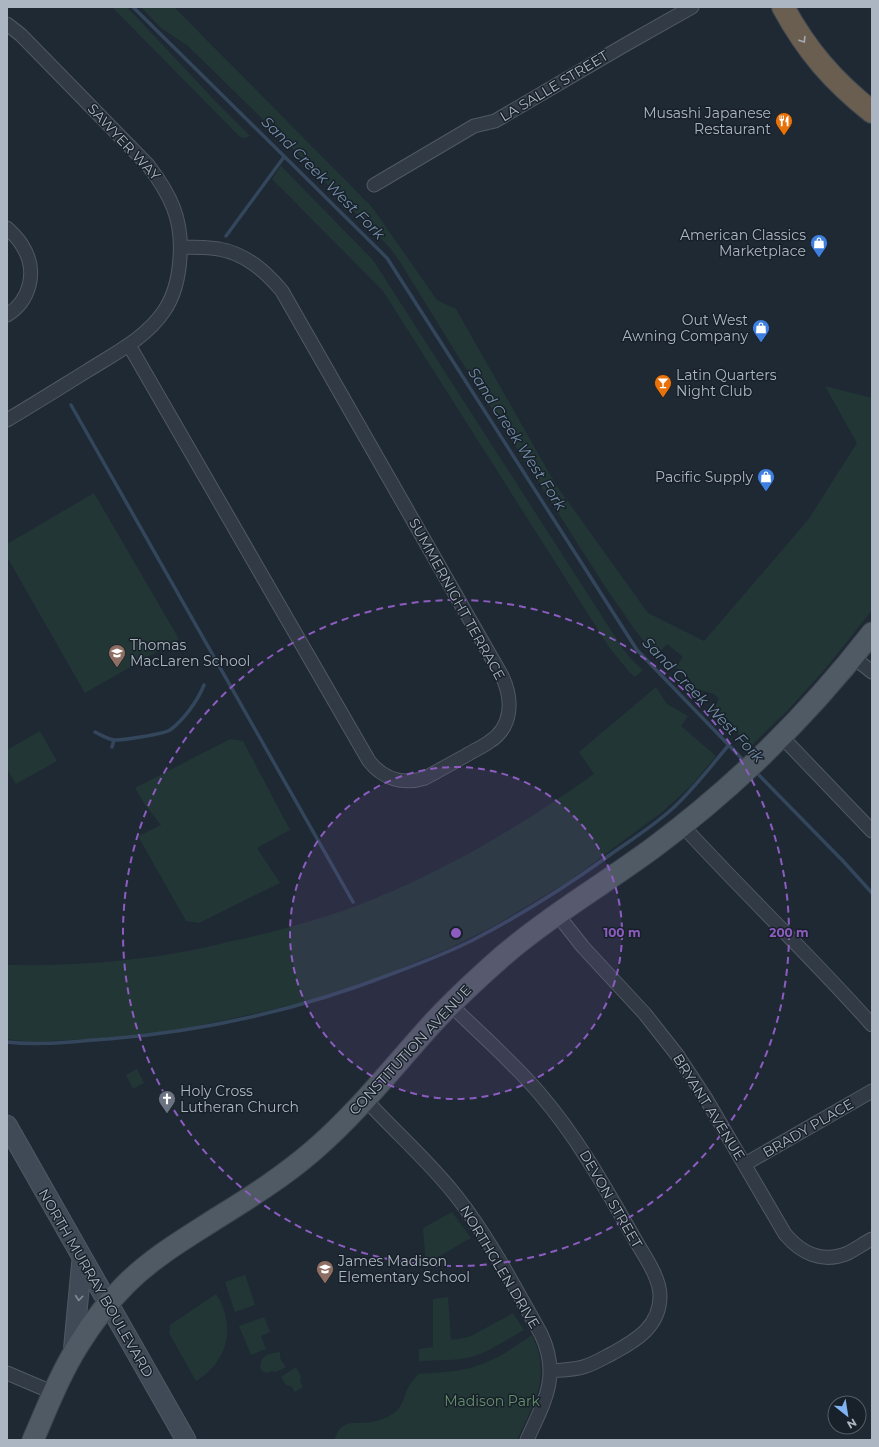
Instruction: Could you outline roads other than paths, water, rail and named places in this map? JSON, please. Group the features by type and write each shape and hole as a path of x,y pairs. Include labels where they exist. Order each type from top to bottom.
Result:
{"highway":[{"path":"783,7 810,52 846,90 872,112"}],"main road":[{"name":"CONSTITUTION AVENUE","path":"33,1440 54,1393 80,1342 126,1284 158,1256 257,1193 314,1150 366,1100 450,1004 475,980 520,942 557,914 621,871 682,825 734,781 809,707 872,633"},
{"name":"NORTH MURRAY BOULEVARD","path":"7,1125 186,1440"},
{"path":"73,1354 82,1259"}],"street":[{"name":"LA SALLE STREET","path":"374,185 474,126 495,121 692,7"},
{"name":"SAWYER WAY","path":"7,24 21,35 148,165 163,184 172,201 178,222 181,247 179,272 170,299 164,311 149,329 129,345 7,420"},
{"path":"7,228 18,239 24,248 29,262 31,277 26,296 20,305 7,315"},
{"name":"SUMMERNIGHT TERRACE","path":"129,345 373,767 387,778 407,782 415,781 425,778 490,742 503,727 510,705 502,676 282,291 257,265 238,255 219,250 181,247"},
{"path":"853,657 872,672"},
{"path":"775,742 872,831"},
{"path":"682,825 737,884 778,924 840,989 872,1025"},
{"name":"BRYANT AVENUE","path":"557,914 583,947 645,1014 678,1056 705,1097 785,1234 794,1244 803,1251 813,1255 826,1257 838,1256 872,1239"},
{"name":"DEVON STREET","path":"450,1004 540,1094 577,1142 599,1177 659,1284 660,1295 656,1316 650,1328 640,1337 595,1363 583,1367 550,1371"},
{"name":"BRADY PLACE","path":"745,1164 872,1091"},
{"name":"NORTHGLEN DRIVE","path":"366,1100 444,1181 477,1224 541,1334 548,1352 550,1383 548,1394 527,1440"},
{"path":"7,1373 54,1393"}],"waterway":[{"name":"Sand Creek West Fork","path":"133,7 387,258 637,650 746,763"},
{"path":"226,236 284,157"},
{"path":"71,405 353,902"},
{"path":"95,732 115,740 144,736 170,730 190,709 204,685"},
{"path":"112,747 114,740"},
{"path":"7,1042 45,1043 108,1039 217,1024 289,1008 359,986 434,958 490,931 541,901 640,834 680,802 728,746"},
{"name":"Sand Creek West Fork","path":"755,771 843,861 872,893"}],"place":[{"name":"Musashi Japanese Restaurant","path":"784,136"},
{"name":"American Classics Marketplace","path":"819,258"},
{"name":"Out West Awning Company","path":"761,343"},
{"name":"Latin Quarters Night Club","path":"663,398"},
{"name":"Pacific Supply","path":"766,492"},
{"name":"Thomas MacLaren School","path":"117,668"},
{"name":"Holy Cross Lutheran Church","path":"167,1114"},
{"name":"James Madison Elementary School","path":"325,1284"}],"park label":[{"name":"Madison Park","path":"492,1401"}]}
